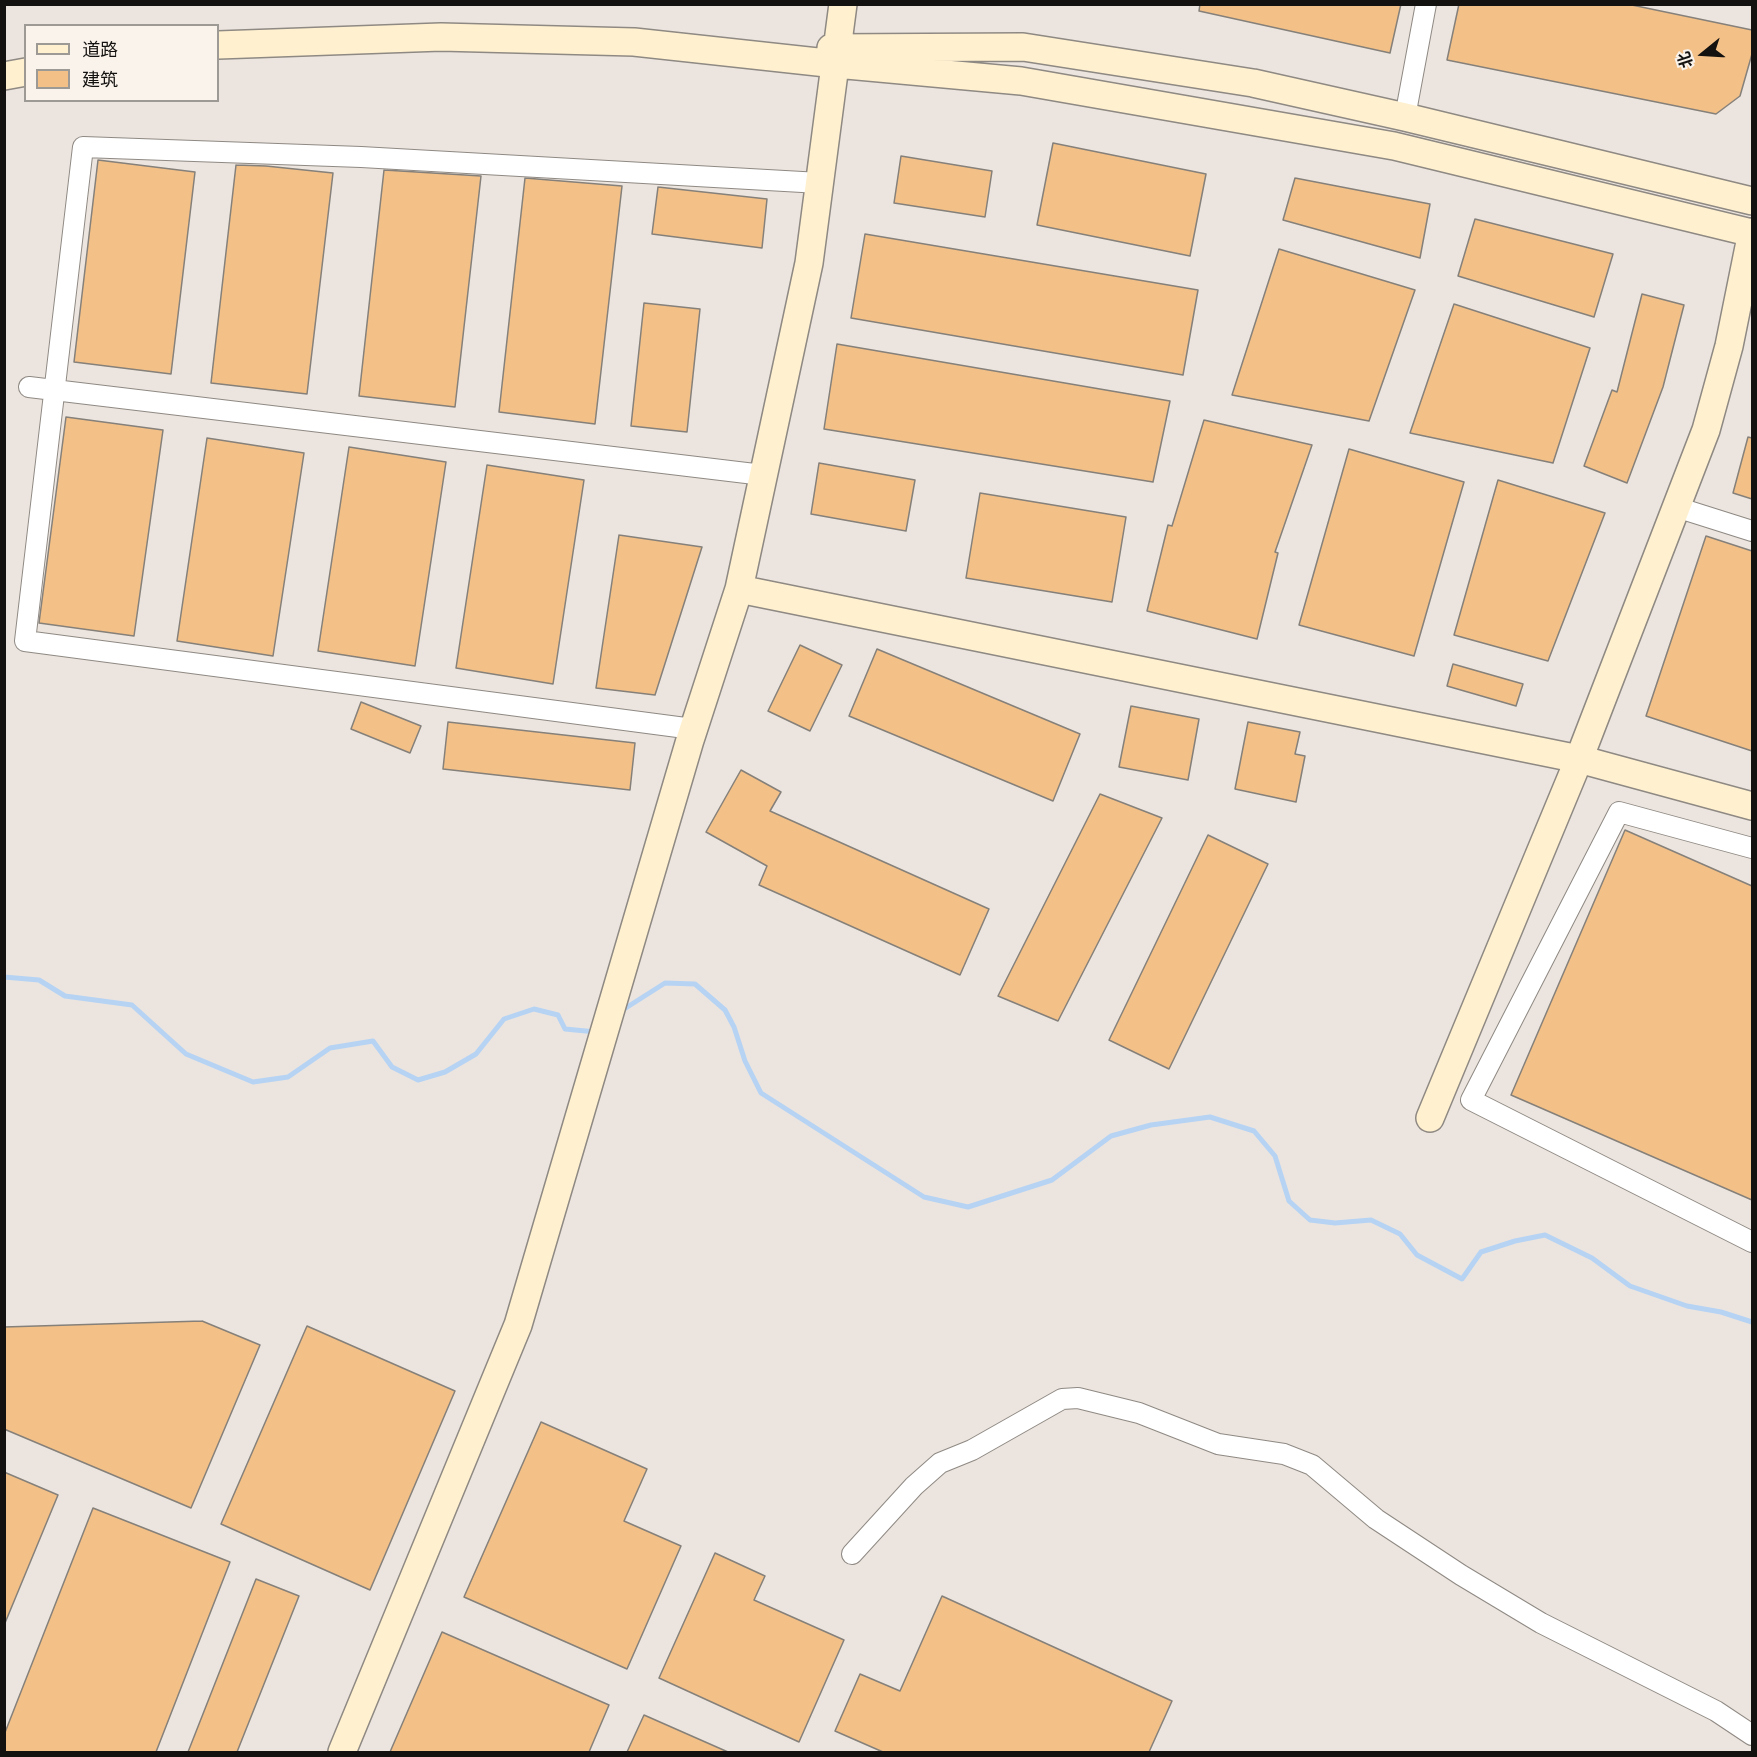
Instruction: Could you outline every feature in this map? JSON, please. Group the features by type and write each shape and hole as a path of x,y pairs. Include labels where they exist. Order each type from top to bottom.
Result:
{"street":[{"path":"342,1752 518,1324 693,729 739,589 809,263 843,4"},
{"path":"1405,117 1426,4"},
{"path":"219,32 441,24 634,29 1021,81 1236,117 1394,146 1752,233 1729,346 1706,430 1579,759 1430,1118"},
{"path":"219,45 441,37 634,42 837,56 1023,47 1253,83 1405,117 1752,201"},
{"path":"4,62 24,58"},
{"path":"4,76 24,72"},
{"path":"693,729 25,641 83,147 362,157 820,183"},
{"path":"29,387 763,475"},
{"path":"1676,507 1752,531"},
{"path":"739,589 1579,759 1752,806"},
{"path":"1752,848 1619,812 1471,1100 1752,1242"},
{"path":"852,1554 914,1486 940,1463 972,1450 1062,1399 1078,1398 1139,1413 1218,1444 1284,1454 1312,1465 1376,1519 1461,1575 1541,1623 1716,1711 1752,1735"}],"building":[{"path":"1200,4 1401,4 1390,53 1199,11"},
{"path":"1459,4 1627,4 1752,30 1752,54 1740,96 1716,114 1447,60"},
{"path":"1053,143 1206,174 1190,256 1037,225"},
{"path":"901,156 992,171 985,217 894,203"},
{"path":"98,160 195,172 171,374 74,362"},
{"path":"236,165 333,173 307,394 211,383"},
{"path":"384,170 481,176 455,407 359,396"},
{"path":"525,178 622,186 595,424 499,412"},
{"path":"1295,178 1430,204 1420,258 1283,220"},
{"path":"658,187 767,199 762,248 652,234"},
{"path":"1475,219 1613,254 1594,317 1458,276"},
{"path":"865,234 1198,290 1183,375 851,318"},
{"path":"1279,249 1415,290 1369,421 1232,395"},
{"path":"1642,294 1684,305 1663,387 1627,483 1584,466 1612,390 1617,392"},
{"path":"644,303 700,309 687,432 631,426"},
{"path":"1454,304 1590,348 1553,463 1410,433"},
{"path":"837,344 1170,401 1153,482 824,429"},
{"path":"66,417 163,430 134,636 39,623"},
{"path":"1204,420 1312,445 1275,552 1278,553 1257,639 1147,611 1168,525 1172,526"},
{"path":"1748,437 1752,438 1752,499 1733,493"},
{"path":"207,438 304,453 273,656 177,641"},
{"path":"349,447 446,462 415,666 318,651"},
{"path":"1349,449 1464,482 1414,656 1299,625"},
{"path":"819,463 915,480 906,531 811,514"},
{"path":"487,465 584,480 553,684 456,668"},
{"path":"1498,480 1605,513 1548,661 1454,635"},
{"path":"980,493 1126,517 1112,602 966,578"},
{"path":"619,535 702,547 655,695 596,688"},
{"path":"1706,536 1752,551 1752,751 1646,716"},
{"path":"800,645 842,665 810,731 768,711"},
{"path":"877,649 1080,734 1053,801 849,716"},
{"path":"1453,664 1523,684 1516,706 1447,686"},
{"path":"361,702 421,726 410,753 351,729"},
{"path":"1131,706 1199,719 1188,780 1119,767"},
{"path":"448,722 635,743 630,790 443,769"},
{"path":"1248,722 1300,732 1295,754 1305,756 1296,802 1235,789"},
{"path":"741,770 781,792 770,811 989,909 960,975 759,885 767,866 706,832"},
{"path":"1100,794 1162,818 1058,1021 998,996"},
{"path":"1625,830 1752,886 1752,1200 1511,1095"},
{"path":"1208,835 1268,864 1169,1069 1109,1040"},
{"path":"202,1321 260,1345 191,1508 4,1429 4,1327"},
{"path":"307,1326 455,1391 370,1590 221,1524"},
{"path":"541,1422 647,1469 624,1521 681,1546 627,1669 464,1597"},
{"path":"4,1472 58,1495 5,1623 4,1623"},
{"path":"93,1508 230,1562 156,1752 4,1752 4,1735"},
{"path":"715,1553 765,1576 754,1600 844,1640 799,1742 659,1678"},
{"path":"256,1579 299,1596 237,1752 188,1752"},
{"path":"942,1596 1172,1701 1149,1752 883,1752 835,1731 860,1674 900,1691"},
{"path":"442,1632 609,1705 589,1752 390,1752"},
{"path":"644,1715 728,1752 627,1752"}],"waterway":[{"path":"4,977 39,980 65,996 132,1005 186,1054 253,1082 288,1077 330,1048 373,1041 392,1067 418,1080 445,1072 476,1054 504,1019 534,1009 558,1015 565,1029 596,1032"},
{"path":"621,1011 665,983 695,984 725,1010 734,1027 745,1061 761,1093 924,1197 968,1207 1052,1180 1111,1136 1151,1125 1210,1117 1254,1131 1275,1156 1289,1201 1310,1220 1335,1223 1371,1220 1400,1234 1417,1255 1462,1279 1481,1252 1515,1241 1545,1235 1592,1258 1630,1286 1687,1306 1721,1312 1752,1322"}]}
